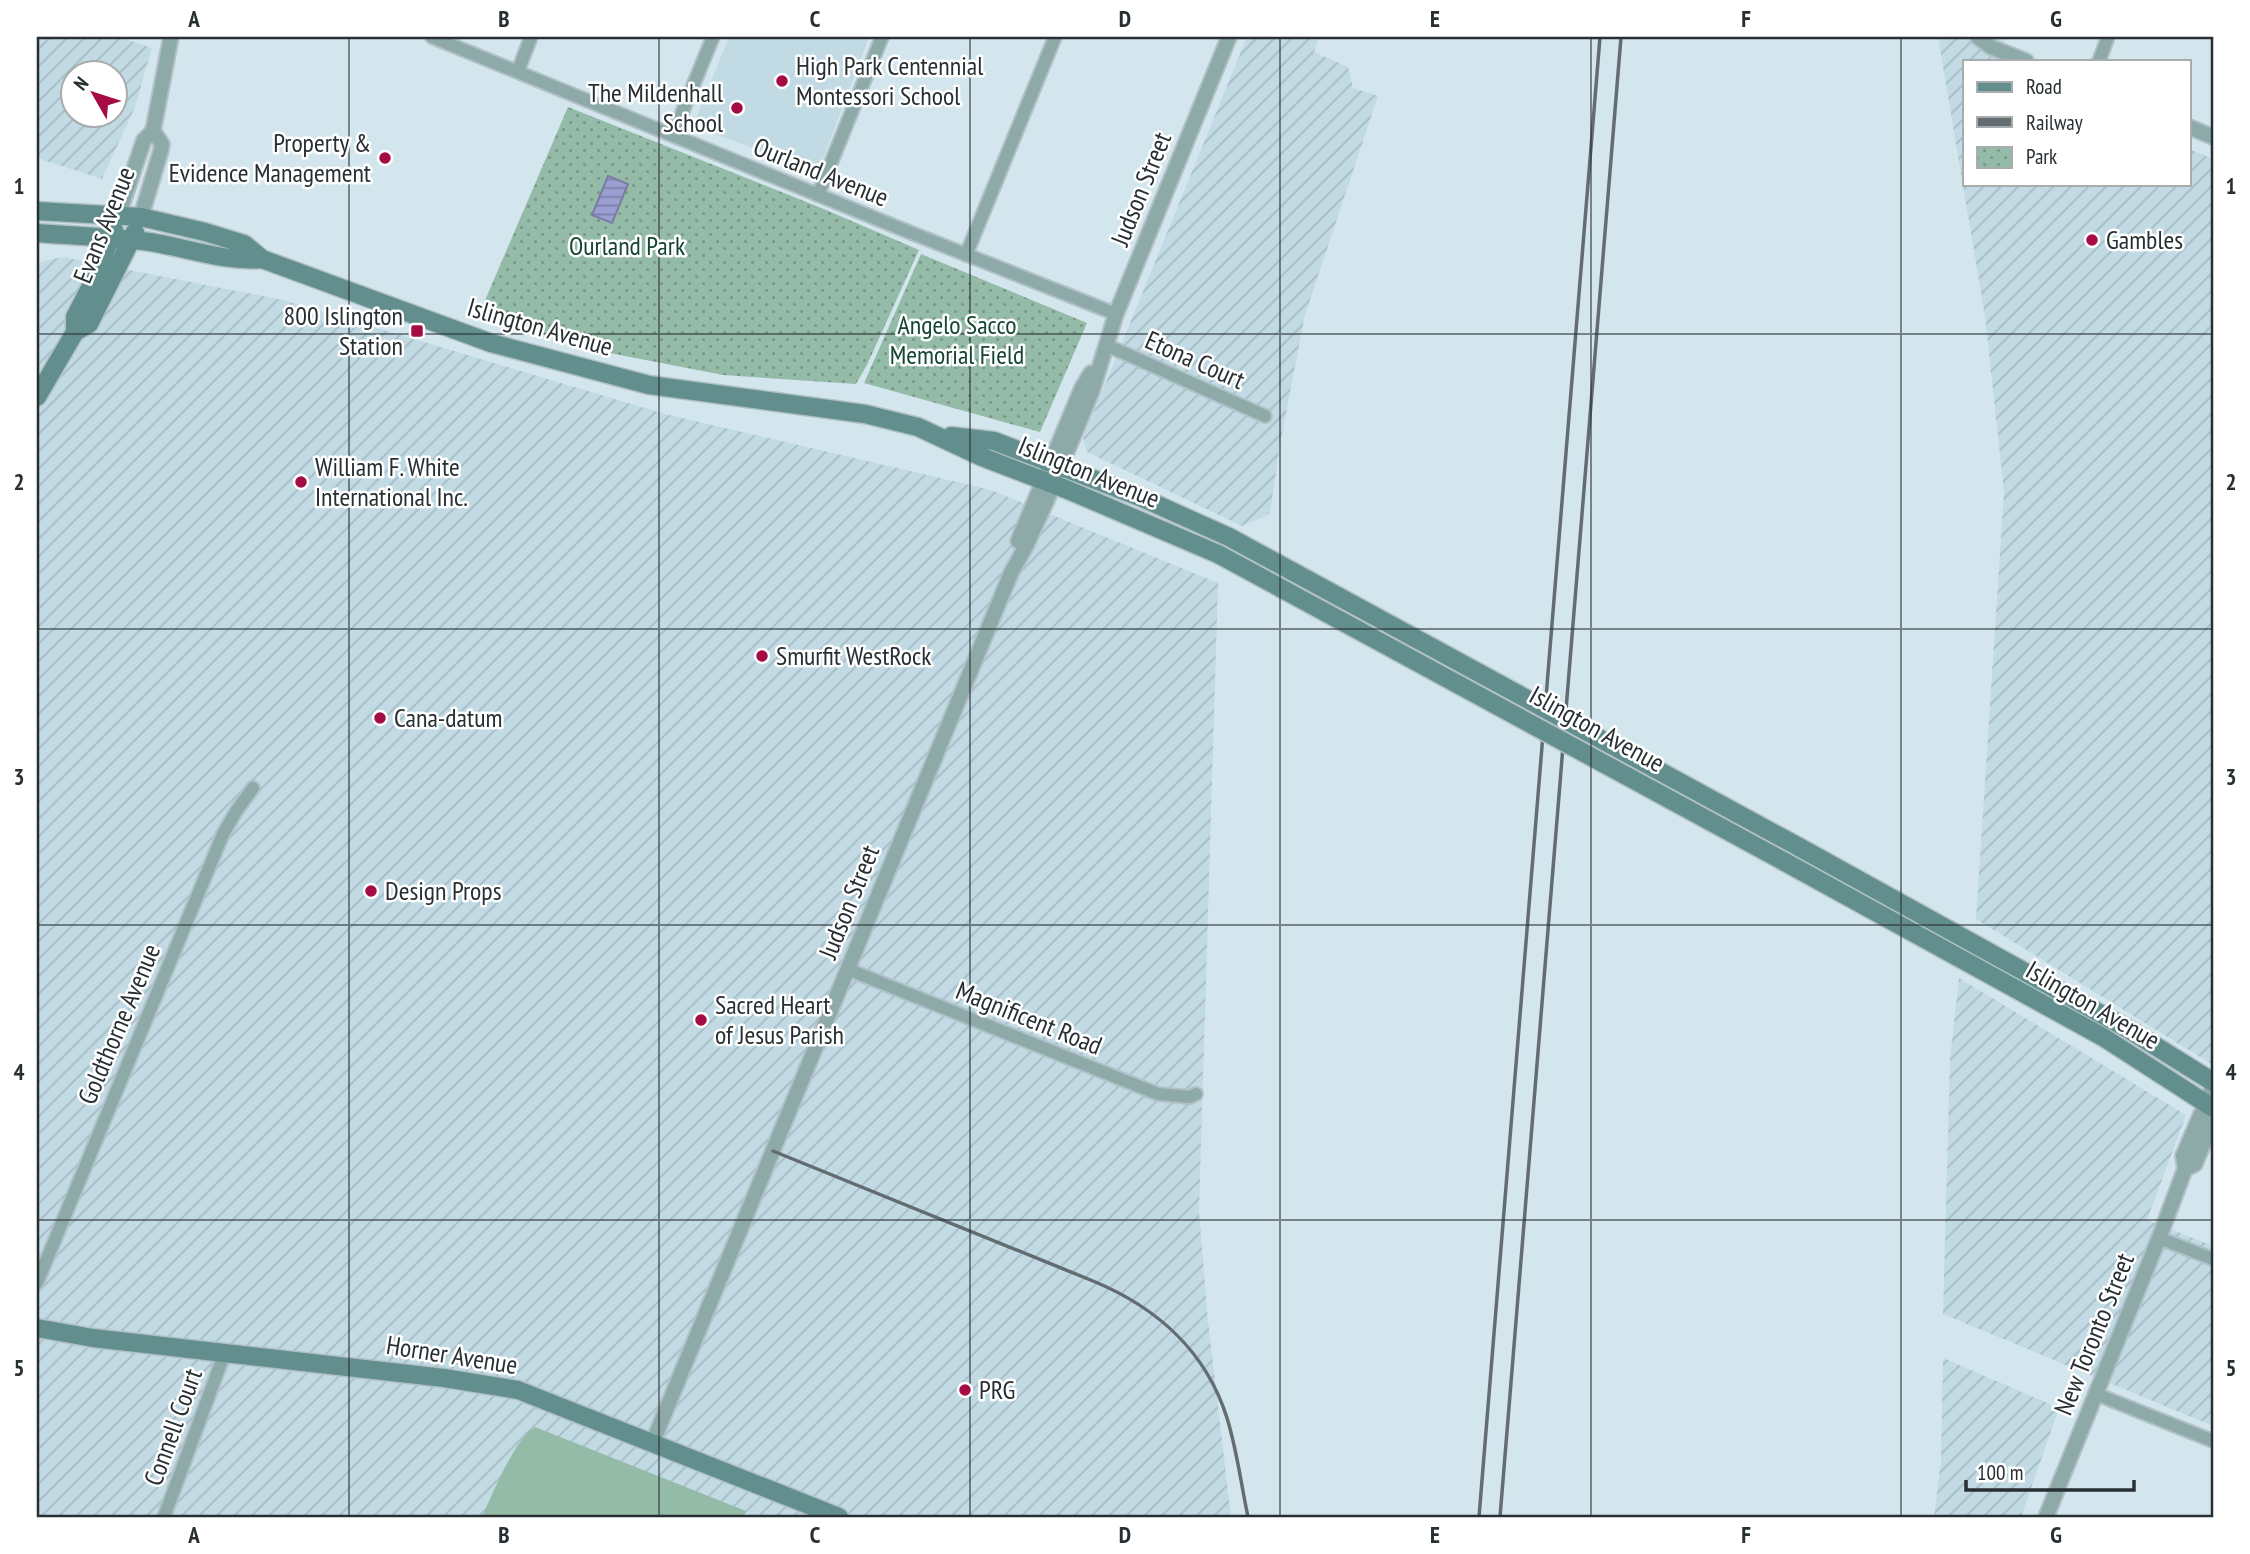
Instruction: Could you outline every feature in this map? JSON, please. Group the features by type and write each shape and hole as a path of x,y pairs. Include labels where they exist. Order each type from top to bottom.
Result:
{"main road":[{"name":"Islington Avenue","path":"37,211 141,217 205,232 244,244 262,259 491,343 649,385 865,414 937,434 982,457 1140,497 1229,537 1962,937 2128,1029 2213,1084"},
{"name":"Evans Avenue","path":"75,332 75,317 91,286 118,216"},
{"name":"Evans Avenue","path":"37,397 75,332 89,324 141,217"},
{"name":"Islington Avenue","path":"37,233 131,240 180,247 240,261 262,259"},
{"name":"Islington Avenue","path":"1051,474 1218,554 2103,1037 2211,1110"},
{"name":"Horner Avenue","path":"37,1328 93,1338 444,1378 518,1390 839,1517"}],"street":[{"name":"Evans Avenue","path":"118,216 144,140 153,131 171,37"},
{"name":"Ourland Avenue","path":"432,37 1116,314"},
{"path":"518,71 531,37"},
{"path":"673,135 713,37"},
{"path":"818,195 882,37"},
{"path":"966,255 1055,37"},
{"name":"Judson Street","path":"652,1444 1011,573 1018,541 1091,391 1116,314 1229,37"},
{"path":"1978,37 1991,47 2024,60"},
{"path":"2099,60 2108,37"},
{"path":"2190,127 2213,137"},
{"name":"Evans Avenue","path":"141,217 162,144 153,131"},
{"name":"Etona Court","path":"1105,345 1265,416"},
{"name":"Goldthorne Avenue","path":"37,1283 223,834 253,788"},
{"name":"Magnificent Road","path":"847,969 1158,1094 1190,1097 1196,1094"},
{"name":"New Toronto Street","path":"2046,1517 2159,1238 2185,1169 2183,1156 2211,1110 2213,1084"},
{"path":"2159,1238 2213,1259"},
{"name":"Connell Court","path":"164,1517 225,1352"},
{"path":"2096,1394 2213,1441"}],"shaded area":[{"path":"37,37 119,37 152,48 130,118 130,60 60,60 60,130 124,130 102,179 37,158"},
{"name":"High Park Centennial Montessori School","path":"729,37 869,37 818,172 693,126"},
{"path":"1247,37 1319,37 1314,52 1348,67 1353,88 1378,96 1305,315 1280,444 1270,514 1242,526 1087,452 1083,438"},
{"path":"1938,37 2006,37 2000,51 2000,60 1963,60 1963,185"},
{"path":"2190,149 2213,159 2213,1065 1976,919 2004,492 1985,316 1963,186 2190,186"},
{"path":"62,257 283,300 665,414 991,490 1218,583 1199,1212 1208,1321 1231,1517 37,1517 37,263"},
{"path":"1959,978 2186,1115 2147,1220 2213,1246 2213,1426 1943,1314 1950,1059"},
{"path":"1943,1358 2059,1408 2021,1517 1934,1517 1941,1461"}],"green space":[{"name":"Ourland Park","path":"568,107 919,250 856,384 723,375 589,349 480,312"},
{"name":"Angelo Sacco Memorial Field","path":"921,254 1087,323 1040,432 864,383"},
{"path":"535,1427 746,1511 743,1517 482,1517 512,1455 527,1433"}],"water":[{"path":"608,176 628,184 612,223 592,215"}],"railway":[{"path":"1479,1517 1600,37"},
{"path":"1500,1517 1621,37"},
{"path":"773,1151 1093,1281 1138,1304 1158,1318 1192,1352 1218,1394 1234,1442 1248,1517"}],"place":[{"name":"High Park Centennial Montessori School","path":"782,81"},
{"name":"The Mildenhall School","path":"737,108"},
{"name":"Property & Evidence Management","path":"385,158"},
{"name":"Gambles","path":"2092,240"},
{"name":"800 Islington Station","path":"417,331"},
{"name":"William F. White International Inc.","path":"301,482"},
{"name":"Smurfit WestRock","path":"762,656"},
{"name":"Cana-datum","path":"380,718"},
{"name":"Design Props","path":"371,891"},
{"name":"Sacred Heart of Jesus Parish","path":"701,1020"},
{"name":"PRG","path":"965,1390"}]}
